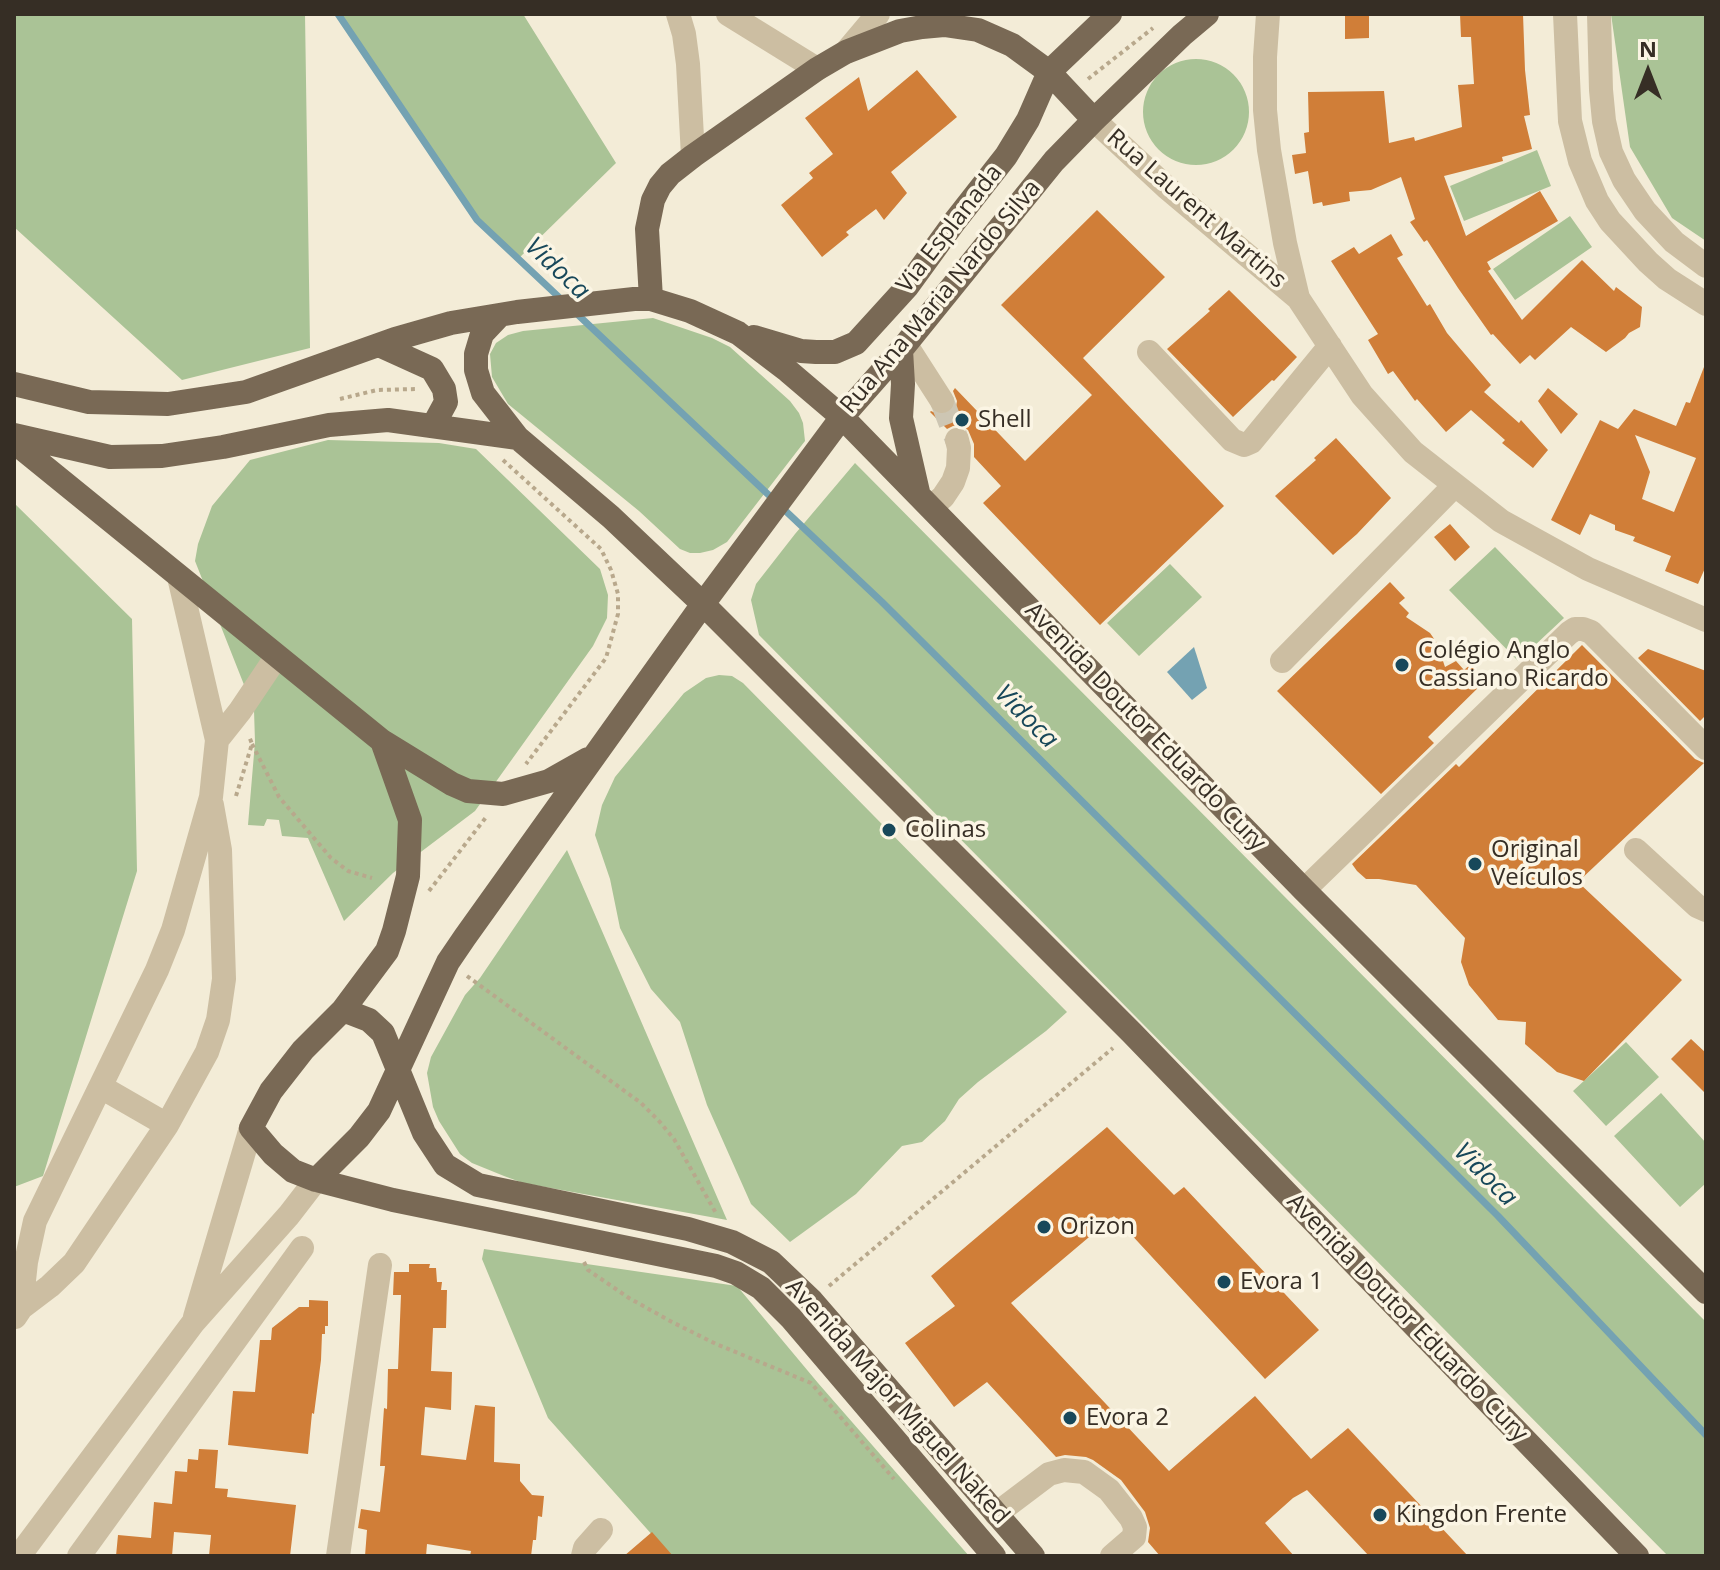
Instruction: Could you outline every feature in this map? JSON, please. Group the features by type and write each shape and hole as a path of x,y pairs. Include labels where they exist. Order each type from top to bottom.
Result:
{"main road":[{"name":"Via Esplanada","path":"738,333 801,351 835,352 856,343 907,287 1006,156 1028,120 1049,72 1110,14"},
{"name":"Rua Ana Maria Nardo Silva","path":"316,1180 359,1137 379,1111 448,962 703,604 842,417 904,347 1054,161 1207,14"},
{"path":"642,299 647,229 653,200 660,186 693,156 846,52 900,31 977,22 1049,72 1094,120"},
{"name":"Avenida Doutor Eduardo Cury","path":"14,384 89,402 168,404 246,392 451,323 642,299 690,311 738,333 842,417 1304,890 1706,1292"},
{"name":"Avenida Doutor Eduardo Cury","path":"508,314 482,334 476,354 476,370 483,393 518,438 611,517 703,604 1132,1033 1637,1556"},
{"path":"379,345 432,369 444,389 446,402 433,426"},
{"path":"904,347 901,418 924,501"},
{"path":"14,435 110,457 162,456 329,425 388,420 518,438"},
{"path":"14,442 382,741 452,784 468,791 503,794 549,781 594,756"},
{"path":"251,1128 271,1091 303,1050 343,1010 387,951 394,931 408,876 410,820 382,741"},
{"name":"Avenida Major Miguel Naked","path":"343,1010 369,1020 383,1033 424,1133 445,1165 478,1185 688,1229 732,1242 771,1262 812,1301 1033,1556"},
{"name":"Avenida Major Miguel Naked","path":"251,1128 273,1154 293,1171 316,1180 393,1200 716,1266 736,1273 761,1288 791,1318 994,1556"}],"street":[{"path":"678,14 688,64 693,156"},
{"path":"728,14 817,69"},
{"path":"846,52 878,14"},
{"name":"Rua Laurent Martins","path":"1268,14 1266,123 1285,243 1298,298"},
{"path":"1565,14 1570,121 1580,161 1597,201 1610,221 1648,262 1667,279 1706,304"},
{"path":"1599,14 1601,90 1611,152 1624,180 1645,211 1674,242 1706,266"},
{"name":"Rua Laurent Martins","path":"1094,120 1166,187 1298,298 1362,395 1413,452 1501,521 1588,569 1706,620"},
{"path":"1149,352 1232,440 1244,445 1251,442 1330,346"},
{"path":"904,347 942,401"},
{"path":"924,501 943,497 953,482 958,468 957,440"},
{"path":"1282,661 1455,485"},
{"path":"18,1313 35,1221 157,970 173,930 211,797 217,740 179,577"},
{"path":"1304,890 1575,629 1591,632 1705,746"},
{"path":"217,740 277,656"},
{"path":"18,1313 74,1263 167,1125 207,1052 218,1020 224,979 220,850 211,797"},
{"path":"1636,850 1697,906 1706,910"},
{"path":"101,1087 167,1125"},
{"path":"193,1323 251,1128"},
{"path":"19,1556 193,1323 316,1180"},
{"path":"79,1556 302,1248"},
{"path":"338,1556 380,1265"},
{"path":"996,1514 1049,1474 1064,1470 1084,1472 1109,1490 1135,1527 1134,1537 1112,1556"},
{"path":"583,1556 585,1548 601,1530"}],"path":[{"path":"1072,98 1092,75 1160,23"},
{"path":"331,401 377,390 444,389"},
{"path":"479,433 495,453 601,549 618,594 618,614 606,658"},
{"path":"252,744 279,797 331,858 348,871 372,878"},
{"path":"448,962 641,1103 659,1121 686,1158 732,1242"},
{"path":"812,1301 1132,1033"},
{"path":"573,1238 588,1270 629,1298 716,1344 811,1383 902,1487"}],"green space":[{"path":"14,14 305,14 310,348 182,380 14,227"},
{"path":"338,14 523,14 616,163 518,259 477,220"},
{"path":"1611,14 1706,14 1706,241 1672,218 1630,147"},
{"path":"1196,59 1216,63 1233,75 1245,92 1249,112 1245,132 1233,149 1216,161 1196,165 1176,161 1159,149 1147,132 1143,112 1147,92 1159,75 1176,63"},
{"path":"1537,150 1551,186 1464,221 1450,186"},
{"path":"1570,216 1592,247 1515,300 1493,269"},
{"path":"653,318 730,347 790,401 803,423 805,441 727,542 700,553 680,549 639,511 508,404 492,377 490,354 496,343 508,335"},
{"path":"328,440 439,443 476,449 600,569 608,595 607,618 593,646 475,811 393,873 344,921 308,838 282,836 279,820 267,819 264,826 248,825 255,742 254,710 195,561 212,506 250,460"},
{"path":"855,463 1706,1322 1706,1556 1668,1556 759,635 751,600 756,584"},
{"path":"14,503 132,619 137,871 43,1176 14,1187"},
{"path":"1495,547 1564,618 1518,661 1449,590"},
{"path":"1170,564 1202,597 1139,656 1107,623"},
{"path":"732,676 743,683 1067,1012 959,1099 945,1121 922,1142 902,1146 856,1194 790,1242 751,1204 707,1105 680,1022 651,989 620,928 610,879 595,835 602,805 615,777 684,693 706,678"},
{"path":"567,850 727,1220 523,1183 472,1163 460,1154 439,1121 433,1107 427,1073 431,1057 465,995 480,978"},
{"path":"1626,1042 1659,1077 1606,1126 1573,1091"},
{"path":"1661,1093 1706,1143 1706,1183 1680,1207 1614,1136"},
{"path":"484,1249 737,1286 969,1556 671,1556 548,1418 482,1259"}],"water":[{"path":"1194,647 1207,688 1192,700 1167,672"}],"building":[{"path":"1345,14 1369,14 1369,38 1345,39"},
{"path":"1460,14 1523,14 1530,115 1524,116 1532,149 1502,157 1503,161 1444,176 1466,236 1540,191 1558,221 1487,262 1491,269 1488,271 1522,320 1582,260 1614,291 1616,287 1642,307 1640,327 1606,352 1571,327 1535,360 1530,355 1520,364 1491,335 1427,240 1424,242 1410,222 1415,219 1401,177 1371,190 1349,192 1350,201 1323,206 1322,202 1313,204 1308,171 1295,174 1292,155 1306,153 1304,133 1309,132 1308,92 1384,91 1389,143 1414,137 1415,141 1462,127 1458,85 1474,84 1471,37 1461,37"},
{"path":"917,70 957,117 891,172 907,193 884,220 876,209 846,232 849,235 822,257 781,205 813,178 809,173 833,154 805,118 859,77 868,111"},
{"path":"1097,210 1165,277 1083,358 1224,506 1100,625 983,503 1001,486 974,457 974,444 968,430 960,425 947,429 930,412 942,416 951,413 957,401 953,391 955,388 1025,461 1092,395 1001,305"},
{"path":"1391,234 1403,255 1397,258 1427,306 1430,304 1447,333 1491,385 1484,392 1519,423 1521,420 1548,450 1533,468 1502,443 1505,440 1471,410 1446,432 1417,399 1415,401 1393,371 1388,374 1368,340 1378,334 1331,261 1354,247 1359,254"},
{"path":"1229,290 1297,357 1233,417 1167,349"},
{"path":"1706,367 1706,566 1698,584 1665,571 1671,556 1633,541 1635,537 1615,530 1615,525 1590,514 1580,535 1551,520 1600,420 1618,429 1634,409 1676,426 1686,402 1690,403","holes":["1635,435 1696,458 1674,512 1642,499 1650,472"]},
{"path":"1548,388 1578,414 1561,434 1538,401"},
{"path":"1336,438 1391,498 1333,555 1275,496"},
{"path":"1450,524 1470,547 1455,561 1434,537"},
{"name":"Colégio Anglo Cassiano Ricardo","path":"1390,582 1405,598 1399,603 1409,613 1406,617 1430,633 1437,643 1445,667 1456,661 1464,670 1470,665 1486,680 1428,737 1434,743 1381,794 1277,691"},
{"name":"Original Veículos","path":"1582,645 1695,759 1704,763 1578,882 1682,980 1584,1081 1557,1072 1525,1044 1526,1022 1498,1020 1469,985 1461,962 1465,938 1416,885 1366,879 1352,864 1456,764 1459,767"},
{"path":"1648,649 1706,671 1706,715 1700,721 1638,658"},
{"path":"1691,1039 1706,1053 1706,1094 1671,1059"},
{"path":"1107,1127 1174,1195 1184,1187 1319,1330 1265,1379 1114,1216 1011,1303 1169,1471 1255,1396 1311,1459 1348,1428 1468,1556 1369,1556 1307,1490 1265,1523 1294,1556 1160,1556 1148,1542 1150,1528 1145,1512 1121,1480 1086,1457 1056,1457 987,1382 954,1407 905,1343 955,1306 931,1276"},
{"path":"409,1264 430,1264 429,1268 436,1268 437,1282 442,1282 441,1290 447,1290 446,1328 433,1328 431,1371 452,1372 451,1410 425,1407 421,1455 466,1460 475,1405 495,1407 494,1462 520,1464 520,1481 532,1495 544,1496 542,1517 538,1516 531,1556 470,1556 471,1551 427,1544 426,1556 365,1556 367,1530 358,1528 361,1509 380,1512 385,1466 380,1466 388,1369 398,1369 401,1295 393,1295 394,1272 409,1272"},
{"path":"309,1300 328,1301 328,1326 322,1334 308,1454 228,1445 233,1391 255,1392 260,1340 271,1340 272,1328 299,1307 309,1307"},
{"path":"199,1449 218,1450 215,1488 228,1489 227,1497 296,1505 290,1556 209,1556 211,1535 174,1532 172,1556 116,1556 118,1535 151,1538 154,1502 172,1504 175,1471 187,1472 188,1459 198,1460"},
{"path":"652,1532 673,1556 624,1556"}],"waterway":[{"name":"Vidoca","path":"338,14 477,220 563,301"},
{"name":"Vidoca","path":"575,312 882,602 1498,1216 1706,1435"}],"tunnel":[{"path":"942,401 957,440"}],"place":[{"name":"Shell","path":"962,420"},
{"name":"Colégio Anglo Cassiano Ricardo","path":"1402,665"},
{"name":"Colinas","path":"889,830"},
{"name":"Original Veículos","path":"1475,864"},
{"name":"Orizon","path":"1044,1227"},
{"name":"Evora 1","path":"1224,1282"},
{"name":"Evora 2","path":"1070,1418"},
{"name":"Kingdon Frente","path":"1380,1515"}]}
